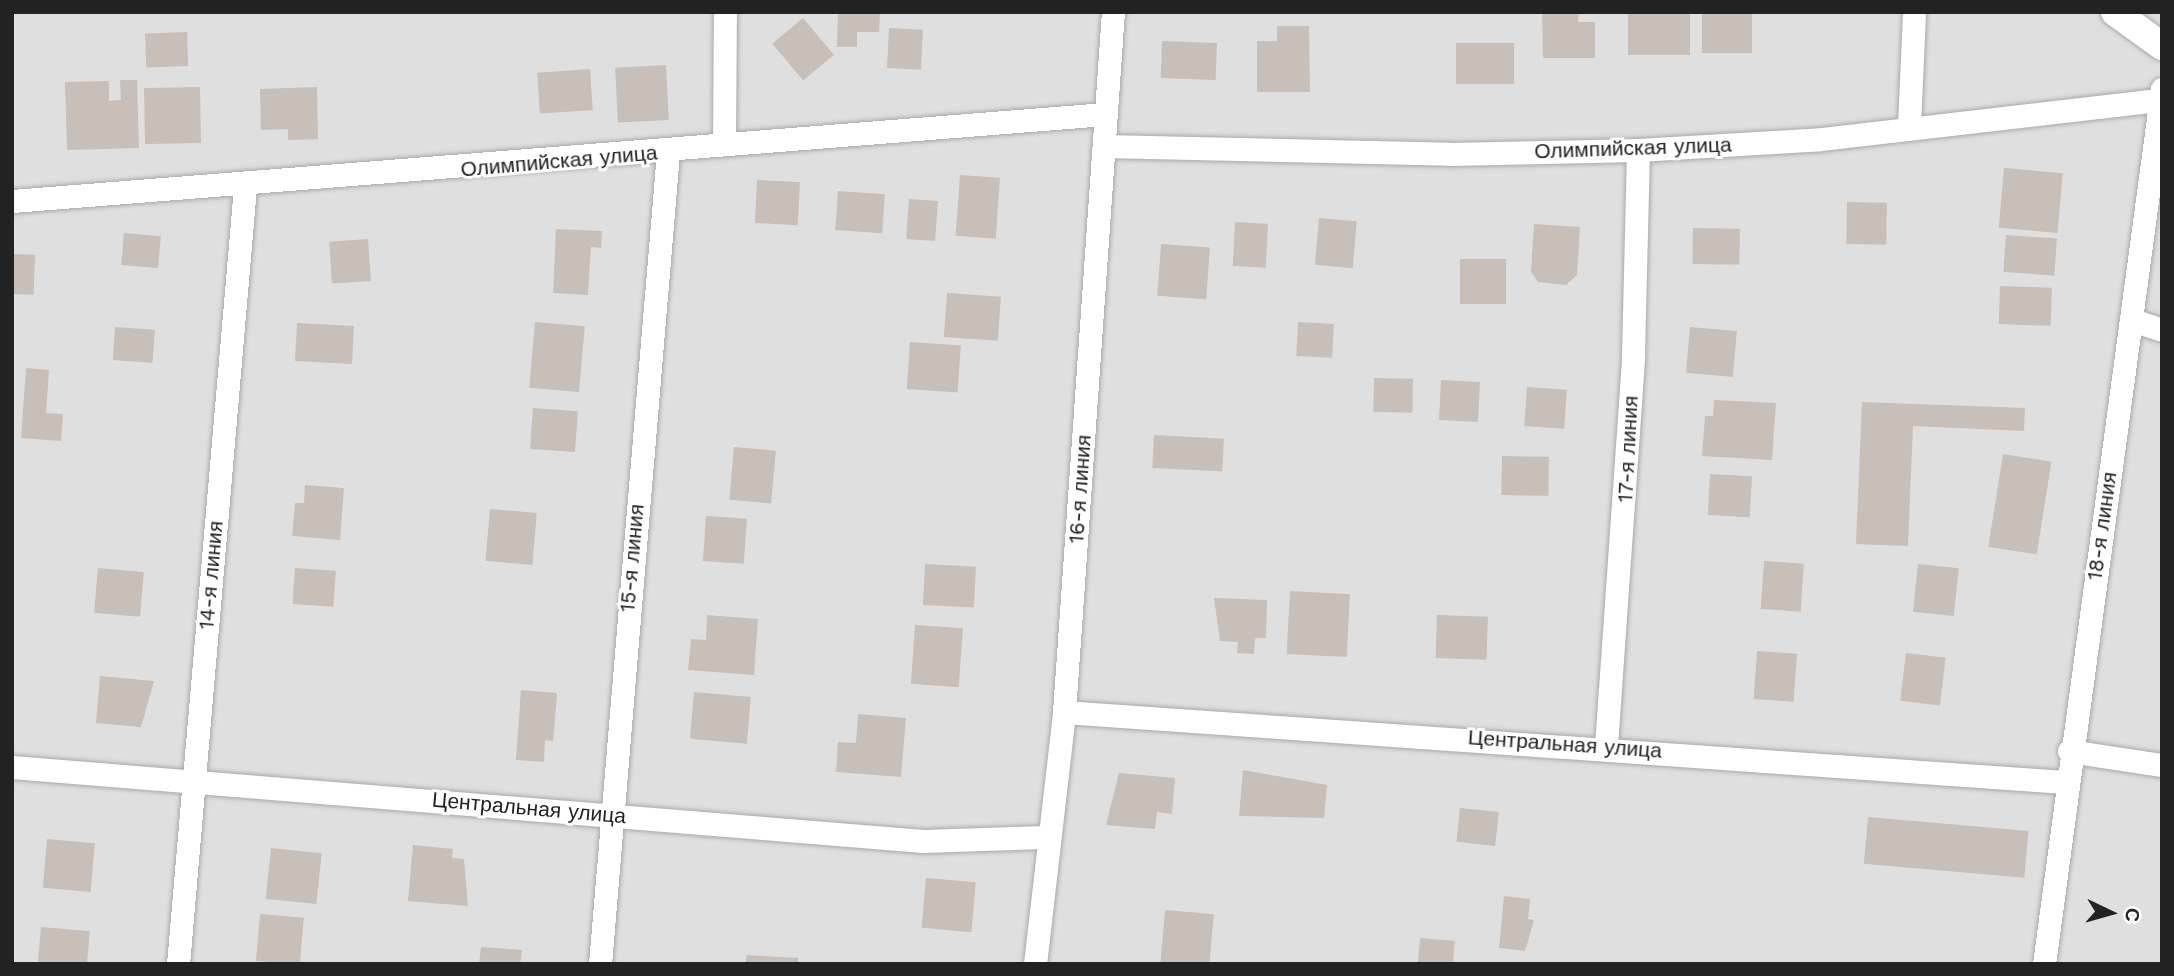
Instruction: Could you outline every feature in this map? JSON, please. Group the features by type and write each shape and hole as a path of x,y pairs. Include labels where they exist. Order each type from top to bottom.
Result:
{"street":[{"path":"724,144 725,12"},
{"name":"16-я линия","path":"1035,964 1046,837 1064,712 1113,12"},
{"path":"1909,124 1914,12"},
{"path":"2115,12 2162,46"},
{"name":"Олимпийская улица","path":"1104,146 1450,154 1637,150 1821,139 1909,124 2160,94"},
{"name":"18-я линия","path":"2044,964 2069,751 2132,320 2160,94"},
{"name":"Олимпийская улица","path":"12,201 246,187 668,152 724,144 1106,114"},
{"name":"17-я линия","path":"1606,746 1633,355 1637,150"},
{"name":"15-я линия","path":"600,964 610,815 668,152"},
{"name":"14-я линия","path":"178,964 246,187"},
{"path":"2132,320 2162,330"},
{"name":"Центральная улица","path":"1064,712 1606,746 2065,782"},
{"path":"2069,751 2162,765"},
{"name":"Центральная улица","path":"12,767 193,779 923,841 1046,837"}],"shaded area":[{"path":"12,12 2162,12 2162,964 12,964"}],"building":[{"path":"838,12 880,12 879,32 857,32 857,47 837,47"},
{"path":"1542,12 1579,12 1578,22 1595,22 1595,58 1543,58"},
{"path":"1628,12 1690,12 1690,55 1628,55"},
{"path":"1702,12 1752,12 1752,53 1702,53"},
{"path":"803,18 834,55 803,80 772,44"},
{"path":"1277,26 1309,26 1310,92 1257,92 1257,41 1277,41"},
{"path":"889,28 923,30 921,70 887,68"},
{"path":"187,32 188,66 146,67 145,33"},
{"path":"1162,41 1217,43 1216,80 1161,78"},
{"path":"1456,43 1514,43 1514,84 1456,84"},
{"path":"666,65 669,120 618,123 615,68"},
{"path":"590,69 593,110 540,114 537,73"},
{"path":"120,80 137,80 139,148 67,150 65,82 109,81 109,101 121,100"},
{"path":"200,87 201,143 145,144 144,88"},
{"path":"317,87 318,139 288,140 288,129 261,130 260,89"},
{"path":"2004,168 2063,173 2058,233 1999,228"},
{"path":"960,175 1000,178 996,239 956,236"},
{"path":"757,180 800,182 798,225 755,223"},
{"path":"838,191 885,194 882,233 835,230"},
{"path":"909,199 938,201 935,241 906,239"},
{"path":"1847,202 1887,203 1886,245 1846,244"},
{"path":"1319,218 1357,221 1353,268 1315,265"},
{"path":"1235,222 1268,224 1266,268 1233,266"},
{"path":"1534,224 1580,227 1577,275 1566,285 1538,282 1531,272"},
{"path":"1693,228 1740,229 1739,265 1692,264"},
{"path":"556,229 602,231 601,248 591,247 588,295 553,293"},
{"path":"124,233 161,236 158,268 121,265"},
{"path":"2006,235 2057,239 2054,275 2003,272"},
{"path":"368,239 371,281 332,284 329,242"},
{"path":"1161,244 1210,247 1206,299 1157,296"},
{"path":"12,254 35,255 34,295 12,294"},
{"path":"1460,259 1506,259 1506,304 1460,304"},
{"path":"2000,286 2052,288 2051,326 1999,324"},
{"path":"947,293 1001,297 998,341 944,337"},
{"path":"535,322 585,326 579,392 529,388"},
{"path":"1298,322 1334,324 1332,358 1296,356"},
{"path":"297,323 354,326 352,364 295,361"},
{"path":"115,327 155,330 153,363 113,360"},
{"path":"1690,327 1737,331 1733,377 1686,373"},
{"path":"910,342 961,346 958,392 907,389"},
{"path":"26,368 49,370 46,413 63,414 61,441 21,438"},
{"path":"1374,378 1413,379 1412,413 1373,412"},
{"path":"1441,380 1480,382 1478,422 1439,420"},
{"path":"1527,387 1567,390 1564,429 1524,426"},
{"path":"1714,400 1776,403 1772,460 1702,456 1705,416 1713,416"},
{"path":"1862,402 2025,408 2024,431 1913,426 1908,546 1856,544"},
{"path":"533,408 578,411 575,452 530,449"},
{"path":"1154,435 1224,439 1222,472 1152,468"},
{"path":"734,447 776,451 771,503 729,500"},
{"path":"2003,454 2051,462 2037,555 1988,547"},
{"path":"1502,456 1549,457 1548,496 1501,495"},
{"path":"1710,474 1752,476 1750,517 1708,515"},
{"path":"305,485 344,488 340,540 292,536 295,503 304,503"},
{"path":"490,509 537,513 532,565 485,561"},
{"path":"706,516 747,519 744,564 703,561"},
{"path":"1764,561 1804,564 1801,612 1761,609"},
{"path":"925,564 976,567 974,608 923,605"},
{"path":"1918,564 1959,568 1954,616 1913,612"},
{"path":"98,568 144,572 140,617 94,613"},
{"path":"295,568 336,571 333,607 292,604"},
{"path":"1290,591 1350,594 1347,657 1287,654"},
{"path":"1214,598 1267,600 1266,638 1255,638 1254,654 1237,653 1238,642 1220,641"},
{"path":"707,615 758,619 754,675 688,670 691,639 706,640"},
{"path":"1437,615 1488,617 1486,660 1435,658"},
{"path":"915,625 963,628 959,687 911,684"},
{"path":"1757,651 1797,654 1794,702 1754,699"},
{"path":"1906,653 1946,658 1940,706 1900,701"},
{"path":"100,676 154,681 141,727 96,723"},
{"path":"521,690 557,693 553,741 545,740 544,762 516,760"},
{"path":"694,692 751,697 747,744 690,739"},
{"path":"858,714 906,718 901,777 836,772 838,742 856,743"},
{"path":"1243,770 1327,785 1324,818 1239,816"},
{"path":"1119,773 1175,778 1172,814 1157,812 1155,829 1106,825"},
{"path":"1460,808 1499,812 1495,846 1456,842"},
{"path":"1868,817 2028,831 2024,878 1864,864"},
{"path":"47,839 95,843 91,892 43,888"},
{"path":"413,845 453,849 452,858 464,859 468,906 408,901"},
{"path":"271,848 322,853 316,904 266,899"},
{"path":"926,878 976,882 971,932 922,928"},
{"path":"1504,896 1530,899 1528,919 1534,920 1525,951 1499,948"},
{"path":"1165,910 1214,914 1209,964 1160,963"},
{"path":"260,914 304,918 300,964 256,961"},
{"path":"41,927 90,931 87,964 38,964"},
{"path":"1420,938 1455,941 1453,964 1418,964"},
{"path":"481,947 522,950 520,964 479,964"},
{"path":"746,955 798,958 798,964 746,964"}]}
